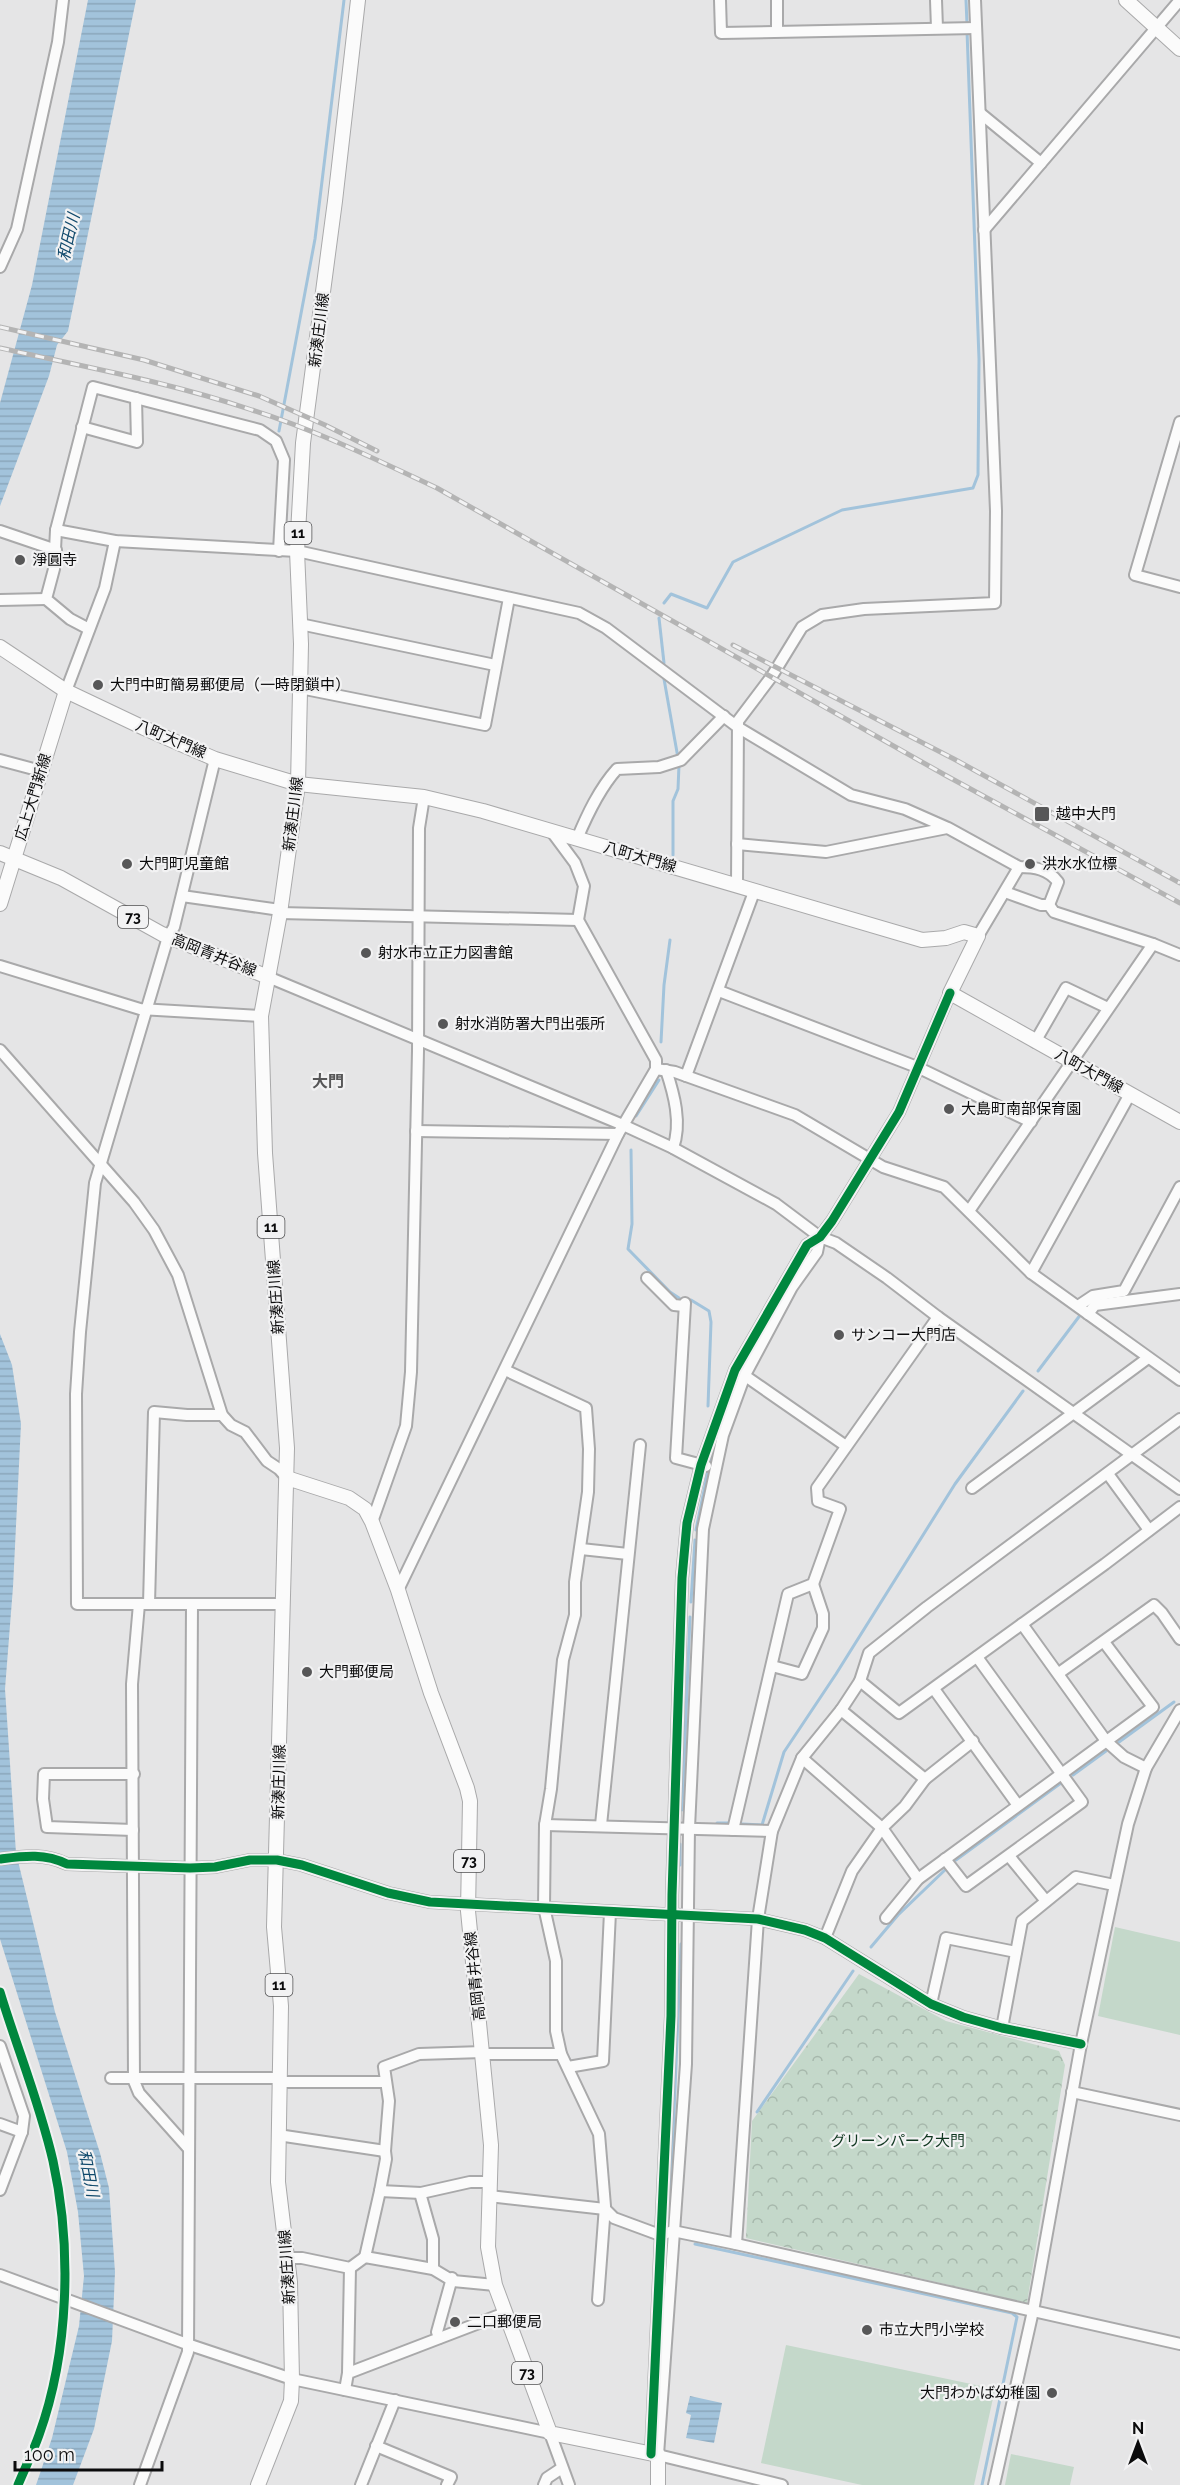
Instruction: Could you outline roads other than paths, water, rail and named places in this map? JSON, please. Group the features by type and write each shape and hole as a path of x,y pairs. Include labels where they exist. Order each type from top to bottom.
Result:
{"main road":[{"name":"新湊庄川線","path":"258,2485 291,2401 292,2379 288,2258 278,2182 281,2006 274,1927 287,1478 285,1417 265,1153 261,1016 280,911 298,784 300,624 297,551 303,443 336,201 358,0"},
{"path":"1126,0 1180,50"},
{"name":"八町大門線","path":"0,647 66,691 144,728 215,759 298,784 424,797 483,811 922,940 946,938 964,932 978,936"},
{"name":"広上大門新線","path":"0,904 66,691"},
{"name":"高岡青井谷線","path":"0,853 61,878 168,937 268,977"},
{"path":"950,993 978,936"},
{"name":"八町大門線","path":"950,993 1180,1122"},
{"name":"高岡青井谷線","path":"287,1478 349,1498 365,1509 398,1590 470,1801 468,1904 491,2145 488,2247 495,2285 550,2433"},
{"path":"550,2433 654,2455"},
{"path":"650,2485 654,2455"},
{"path":"654,2455 658,2485"}],"street":[{"path":"0,267 17,229 58,42 63,0"},
{"path":"720,0 721,33 976,28"},
{"path":"777,0 777,32"},
{"path":"936,0 937,28"},
{"path":"737,885 738,721 772,676 802,627 822,615 864,609 995,603 996,511 975,0"},
{"path":"984,230 1180,0"},
{"path":"980,113 1041,163"},
{"path":"46,599 54,569 56,530 93,387 260,430 276,441 284,460 279,551"},
{"path":"82,427 137,442 136,398"},
{"path":"1180,422 1135,575 1180,587"},
{"path":"56,530 115,541 297,551 579,613 592,620 739,728 851,795 905,809 948,828 1019,867 1032,867 1051,873 1058,882 1049,905"},
{"path":"0,531 56,550"},
{"path":"66,691 105,588 115,541"},
{"path":"300,688 485,725 509,598"},
{"path":"0,600 46,599 70,619 89,629"},
{"path":"300,624 495,665"},
{"path":"577,839 608,779 617,770 659,767 681,760 724,716"},
{"path":"215,759 182,896 96,1183 80,1332 76,1394 77,1604 283,1604"},
{"path":"0,760 41,771"},
{"path":"372,1522 406,1426 411,1371 418,1041 419,828 424,797"},
{"path":"737,844 826,852 948,828"},
{"path":"552,832 575,864 584,886 578,920 675,1096 676,1139 673,1148"},
{"path":"978,936 1019,867"},
{"path":"686,1076 754,892"},
{"path":"1005,892 1041,905 1049,905"},
{"path":"182,896 280,911 419,917 578,920"},
{"path":"1049,905 1054,912 1180,955"},
{"path":"969,1210 1153,944"},
{"path":"0,966 148,1011 261,1016"},
{"path":"268,977 620,1129 673,1148 776,1204 820,1237 836,1243 879,1272 938,1317 1180,1488"},
{"path":"1035,1042 1066,988 1108,1008"},
{"path":"719,991 917,1067 1031,1122"},
{"path":"654,2455 660,2235 671,2016 682,1578 687,1523 701,1465 740,1372 792,1287 817,1252 820,1237 900,1112 950,993"},
{"path":"0,1050 134,1202 154,1230 178,1275 222,1415 245,1432 267,1461 287,1478"},
{"path":"661,1070 686,1076 795,1115 884,1167 944,1187 1031,1273 1180,1380"},
{"path":"398,1590 620,1129 661,1070"},
{"path":"1031,1273 1130,1094"},
{"path":"416,1131 620,1129"},
{"path":"1078,1306 1092,1296 1124,1291 1179,1190"},
{"path":"647,1278 674,1305 684,1305 676,1458 715,1468"},
{"path":"1088,1314 1095,1305 1180,1294"},
{"path":"772,1666 802,1674 823,1628 823,1614 813,1584 840,1509 818,1501 817,1488 938,1317"},
{"path":"972,1488 1148,1358"},
{"path":"505,1370 586,1408 589,1449 588,1492 575,1582 575,1615 563,1660 546,1825 544,1907 556,1961 556,2031 561,2054 598,2134 605,2209 598,2300"},
{"path":"740,1372 846,1446"},
{"path":"654,2455 686,2064 689,1828 703,1529 710,1503 715,1468 740,1372"},
{"path":"189,2149 140,2094 134,2078 132,1684 144,1604 154,1412 222,1415"},
{"path":"736,2244 758,1919 772,1831 802,1758 841,1710 860,1682 869,1653 927,1607 1180,1419"},
{"path":"601,1825 640,1445"},
{"path":"1107,1474 1149,1530"},
{"path":"860,1682 899,1713 1180,1507"},
{"path":"581,1550 628,1554"},
{"path":"733,1830 788,1594 813,1584"},
{"path":"140,2485 186,2360 187,2344 192,1604"},
{"path":"1059,1673 1154,1605 1180,1639"},
{"path":"1022,1624 1106,1741 1124,1756 1146,1768"},
{"path":"886,1918 918,1879 1017,1804 1153,1707 1104,1642"},
{"path":"945,1859 966,1886 1083,1802 977,1657"},
{"path":"934,1689 1017,1804"},
{"path":"841,1710 925,1779"},
{"path":"993,2485 1033,2311 1081,2044 1114,1885 1136,1795 1146,1768 1180,1710"},
{"path":"825,1938 852,1871 882,1828 905,1806 925,1779 973,1741"},
{"path":"802,1758 882,1828 918,1879"},
{"path":"133,1830 46,1827 43,1799 44,1774 134,1774"},
{"path":"546,1825 772,1831"},
{"path":"0,1859 29,1855 55,1858 67,1864 190,1868 215,1867 250,1860 277,1860 302,1865 388,1893 430,1902 758,1919 805,1930 825,1938 931,2004 963,2017 1002,2028 1081,2044"},
{"path":"1009,1856 1046,1901"},
{"path":"1002,2028 1022,1921 1076,1877 1114,1885"},
{"path":"568,2067 603,2061 610,1912"},
{"path":"931,2004 946,1938 1016,1952"},
{"path":"0,2046 2,2058 24,2116 22,2132 0,2190"},
{"path":"288,2258 302,2258 350,2268 365,2257 386,2159 389,2101 384,2067 420,2054 561,2054"},
{"path":"111,2078 385,2082"},
{"path":"1072,2092 1180,2115"},
{"path":"0,2124 22,2132"},
{"path":"278,2135 385,2151"},
{"path":"380,2191 420,2193 470,2182 490,2189 605,2209 614,2218 660,2235 674,2231 1180,2344"},
{"path":"420,2193 433,2239 433,2269"},
{"path":"365,2257 433,2269 452,2278 453,2281 495,2285"},
{"path":"345,2390 348,2373 350,2268"},
{"path":"0,2275 126,2323 292,2379 550,2433 569,2485"},
{"path":"439,2337 437,2332 452,2278"},
{"path":"348,2373 505,2313"},
{"path":"360,2485 395,2400"},
{"path":"376,2446 451,2476 447,2485"},
{"path":"654,2455 757,2482 782,2485"},
{"path":"544,2485 547,2478 562,2468"}],"water":[{"name":"和田川","path":"88,0 136,0 68,331 57,345 49,376 0,506 0,403 32,285"},
{"name":"和田川","path":"0,1334 12,1365 21,1424 13,1587 5,1689 16,1853 55,2012 109,2188 115,2272 112,2341 94,2429 73,2485 36,2485 52,2438 79,2326 84,2276 78,2212 67,2152 0,1939"},
{"path":"690,2396 722,2403 714,2443 686,2438 691,2415 686,2413"}],"waterway":[{"path":"279,431 315,239 344,0"},
{"path":"966,0 967,24"},
{"path":"664,603 671,594 707,608 733,562 842,510 973,488 978,475 979,359 967,31"},
{"path":"659,618 664,663"},
{"path":"664,679 678,758"},
{"path":"673,855 673,801 678,789 679,765"},
{"path":"661,1042 664,985 670,940"},
{"path":"636,1116 659,1080"},
{"path":"631,1150 632,1224 628,1249 670,1292 679,1298"},
{"path":"1124,1296 1180,1289"},
{"path":"691,1300 709,1311 711,1322 708,1406"},
{"path":"1038,1371 1081,1314"},
{"path":"742,1824 762,1825 784,1752 836,1674 955,1484 1023,1391"},
{"path":"710,1461 713,1449"},
{"path":"696,1530 708,1471"},
{"path":"691,1602 695,1540"},
{"path":"682,1810 690,1617"},
{"path":"1119,1742 1174,1702"},
{"path":"1073,1775 1106,1751"},
{"path":"956,1860 1061,1783"},
{"path":"717,1823 728,1823"},
{"path":"680,1844 680,1865"},
{"path":"871,1947 898,1915 946,1869"},
{"path":"670,2208 681,1944"},
{"path":"757,2112 853,1971"},
{"path":"695,2244 1012,2313 1017,2317 982,2485"}],"railway":[{"path":"0,327 144,360 259,396 377,451"},
{"path":"0,348 158,383 221,400 276,418 369,456 437,488 945,775 1180,903"},
{"path":"733,645 954,759 1180,883"}],"place":[{"name":"淨圓寺","path":"20,560"},
{"name":"大門中町簡易郵便局（一時閉鎖中）","path":"98,685"},
{"name":"越中大門","path":"1042,814"},
{"name":"大門町児童館","path":"127,864"},
{"name":"洪水水位標","path":"1030,864"},
{"name":"射水市立正力図書館","path":"366,953"},
{"name":"射水消防署大門出張所","path":"443,1024"},
{"name":"大島町南部保育園","path":"949,1109"},
{"name":"サンコー大門店","path":"839,1335"},
{"name":"大門郵便局","path":"307,1672"},
{"name":"二口郵便局","path":"455,2322"},
{"name":"市立大門小学校","path":"867,2330"},
{"name":"大門わかば幼稚園","path":"1052,2393"}],"district":[{"name":"大門","path":"328,1081"}],"park label":[{"name":"グリーンパーク大門","path":"898,2141"}]}
